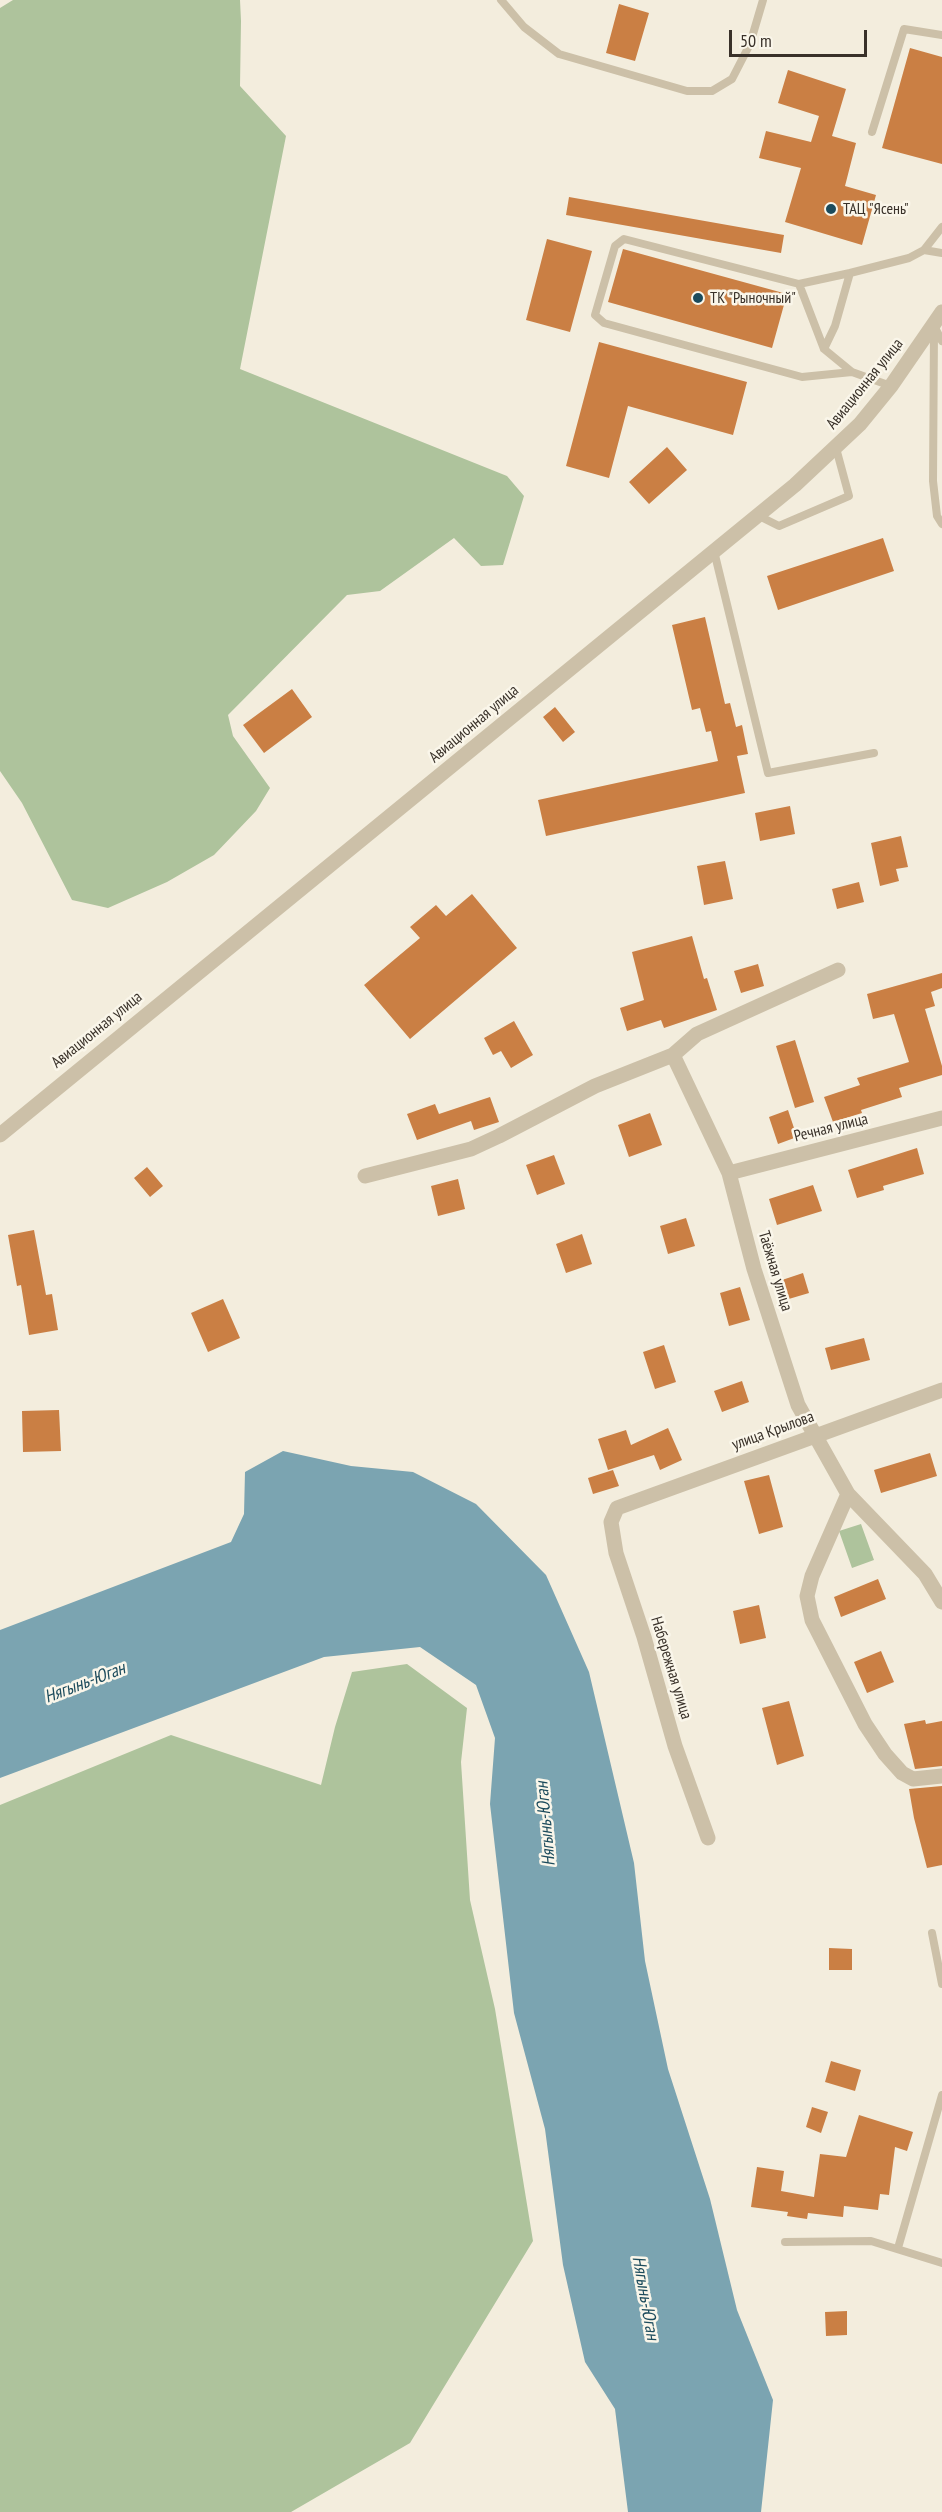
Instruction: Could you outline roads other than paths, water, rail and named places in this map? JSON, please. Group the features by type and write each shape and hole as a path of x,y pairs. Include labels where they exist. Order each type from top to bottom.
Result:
{"street":[{"name":"Авиационная улица","path":"0,1135 96,1054 317,877 714,551 836,448 860,424 891,386 938,319"},
{"path":"365,1176 471,1149 595,1086 673,1055 697,1034 838,970"},
{"name":"Таёжная улица","path":"673,1055 729,1173 754,1269 798,1405 848,1494 925,1574 942,1602"},
{"name":"Речная улица","path":"729,1173 942,1118"},
{"name":"улица Крылова","path":"616,1508 942,1390"},
{"path":"848,1494 812,1576 807,1596 812,1620 865,1724 885,1754 902,1773 913,1779 942,1776"},
{"name":"Набережная улица","path":"616,1508 611,1522 616,1553 675,1746 708,1838"}],"lane":[{"path":"501,0 524,27 559,54 687,91 712,91 732,79 750,44 763,0"},
{"path":"872,132 904,29 942,35"},
{"path":"852,372 802,377 604,323 595,315 615,246 624,239 799,284 909,258 924,250 942,227"},
{"path":"924,250 942,253"},
{"path":"824,349 835,326 850,273"},
{"path":"799,284 824,349 852,372 891,386"},
{"path":"938,319 942,341"},
{"path":"938,319 933,481 937,516 942,524"},
{"path":"757,515 779,526 849,496 836,448"},
{"path":"714,551 768,772 874,753"},
{"path":"932,1933 942,1984"},
{"path":"898,2248 941,2110 942,2095"},
{"path":"785,2242 871,2241 942,2263"}],"water":[{"name":"Нягынь-Юган","path":"283,1451 351,1466 413,1472 476,1504 546,1575 589,1672 634,1863 645,1961 668,2069 710,2199 737,2310 773,2400 761,2512 628,2512 615,2409 585,2362 563,2265 545,2129 514,2013 490,1804 495,1738 476,1685 420,1647 324,1657 0,1778 0,1630 231,1542 244,1514 245,1472"}],"place":[{"name":"ТАЦ \"Ясень\"","path":"831,209"},
{"name":"ТК \"Рыночный\"","path":"698,298"}]}
